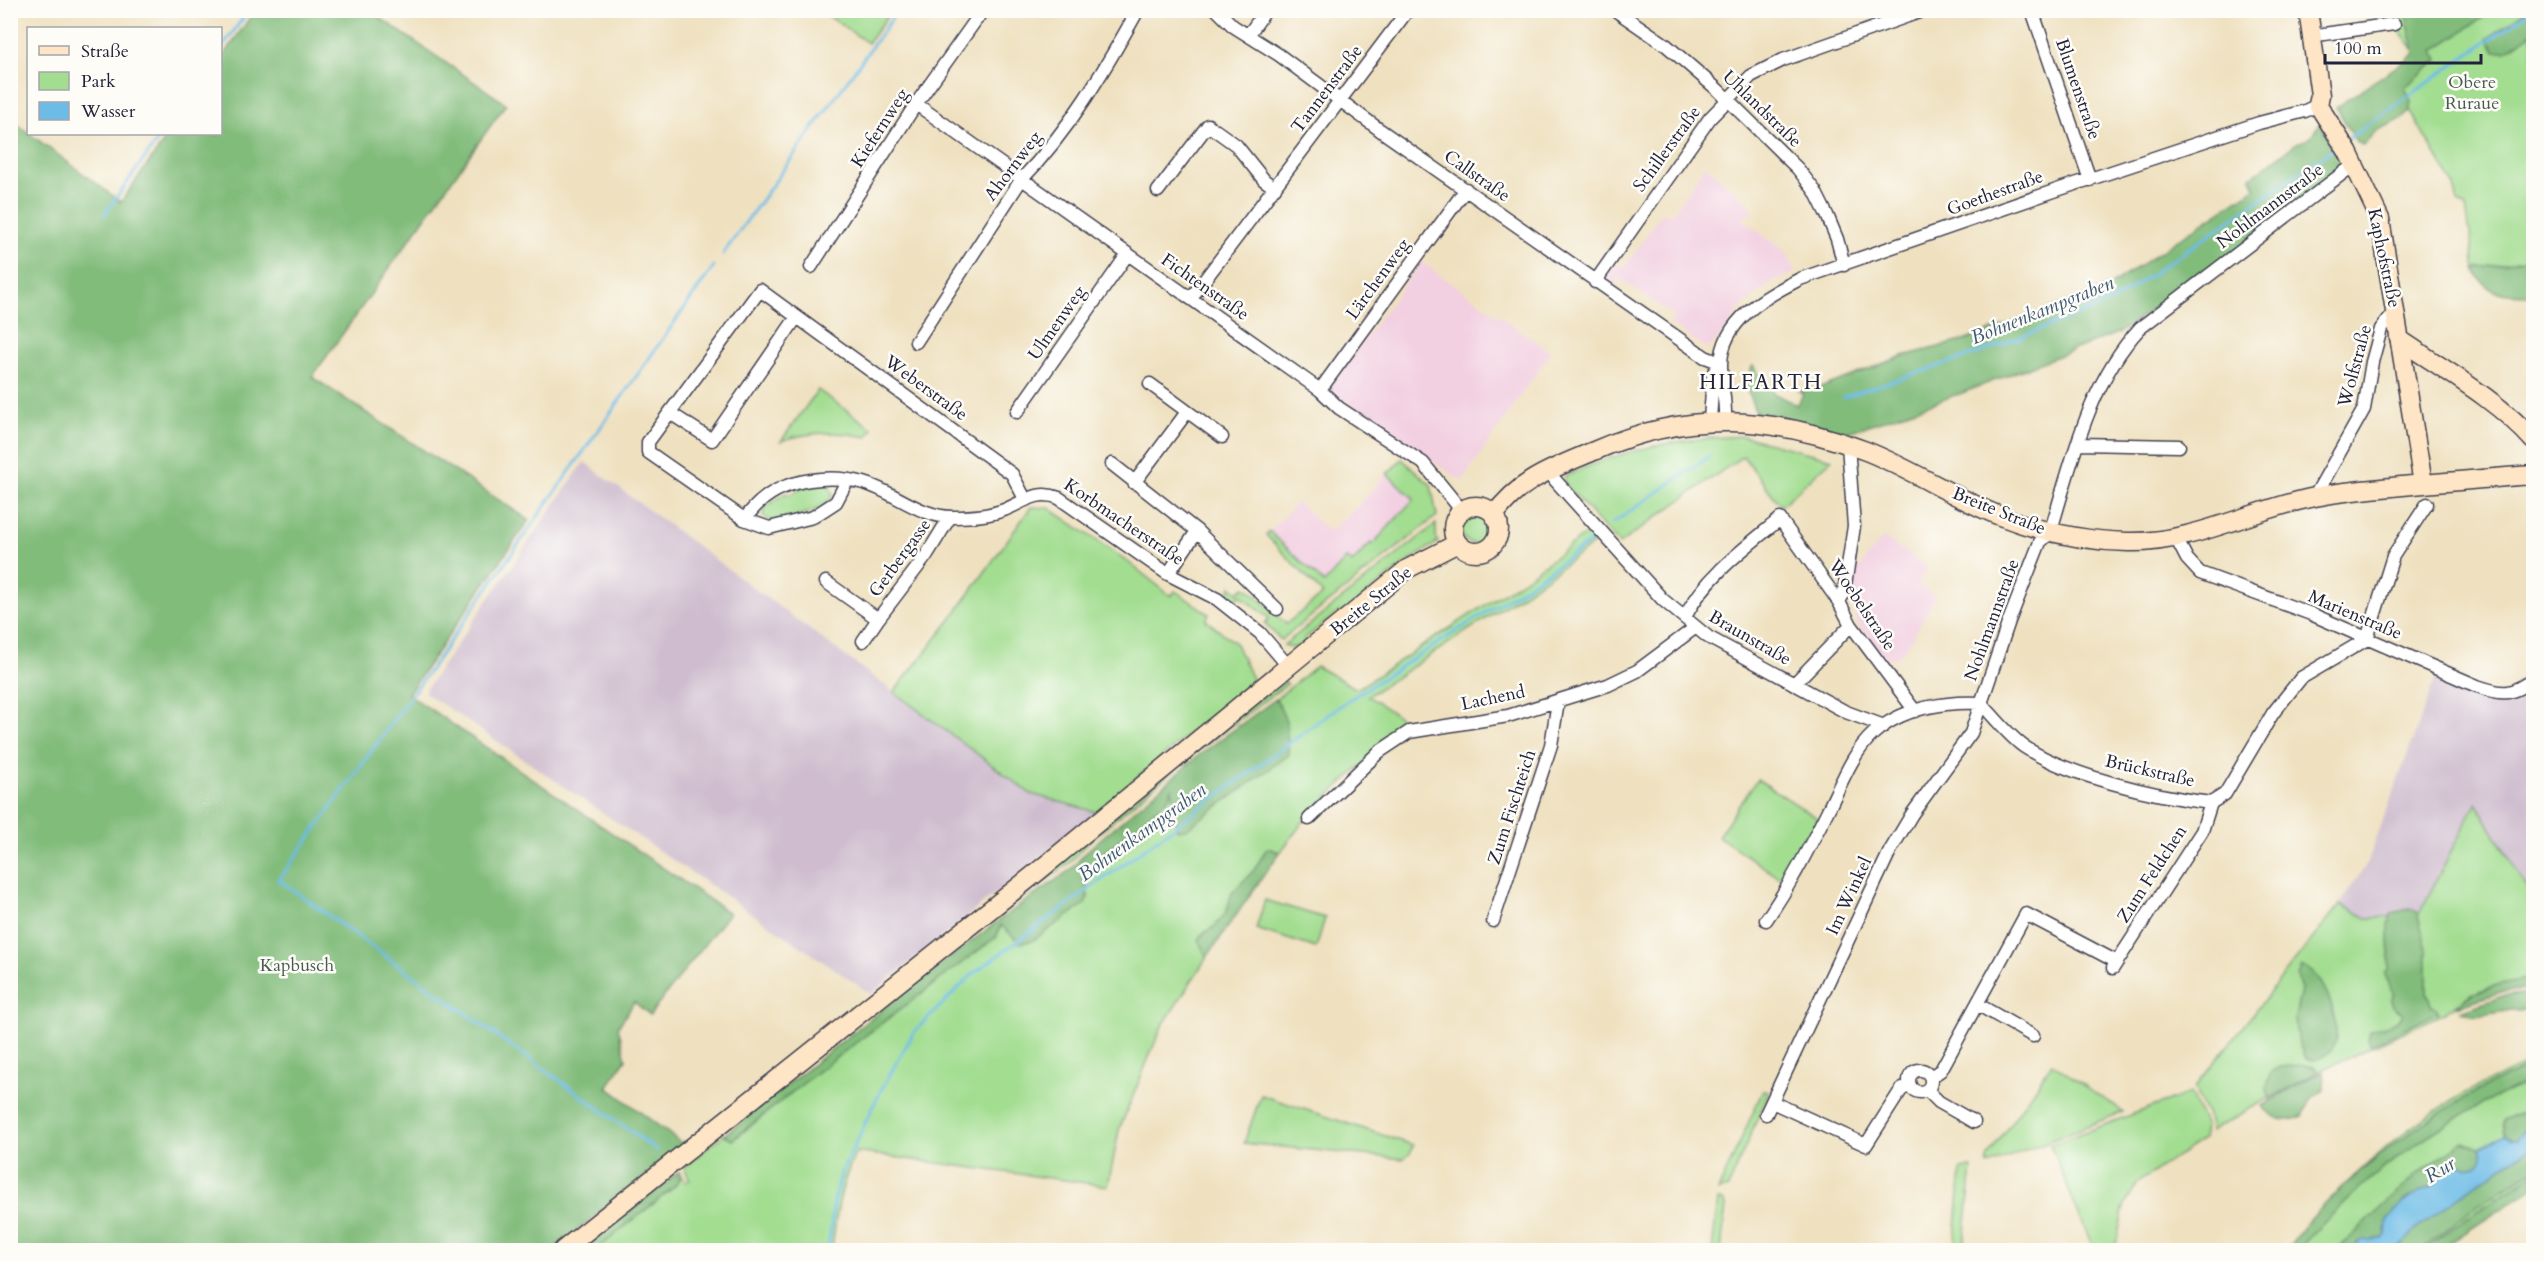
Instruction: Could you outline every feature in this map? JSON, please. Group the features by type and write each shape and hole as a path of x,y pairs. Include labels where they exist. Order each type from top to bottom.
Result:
{"main road":[{"path":"2308,10 2320,95 2318,105"},
{"name":"Kaphofstraße","path":"2318,105 2331,122 2352,160 2380,219 2423,484"},
{"path":"2399,339 2501,410 2518,423 2534,441"},
{"name":"Breite Straße","path":"1494,516 1523,484 1549,470 1638,435 1669,427 1718,421 1772,424 1848,445 1998,515 2049,533 2068,537 2130,542 2176,537 2315,496 2534,475"},
{"path":"1478,507 1487,509 1494,516 1499,532 1490,547 1473,552 1458,543 1454,528 1456,518 1462,511 1478,507"},
{"name":"Breite Straße","path":"563,1251 1289,668 1407,569 1458,543"}],"street":[{"name":"Kiefernweg","path":"811,267 916,104 983,10"},
{"name":"Ahornweg","path":"916,342 1022,180 1037,164 1111,58 1138,10"},
{"name":"Callstraße","path":"1217,10 1233,27 1249,34 1594,282 1705,357 1721,363"},
{"path":"1249,34 1266,10"},
{"name":"Tannenstraße","path":"1191,298 1408,10"},
{"name":"Uhlandstraße","path":"1614,10 1666,45 1728,100 1798,169 1815,191 1837,239 1844,265"},
{"name":"Schillerstraße","path":"1594,282 1710,117 1751,76 1783,60 1925,10"},
{"name":"Blumenstraße","path":"2032,10 2090,180"},
{"path":"2310,36 2394,24"},
{"name":"Fichtenstraße","path":"916,104 1320,390 1339,408 1424,464 1462,511"},
{"name":"Goethestraße","path":"1718,421 1713,374 1721,363 1730,335 1754,305 1771,293 1800,279 2318,105"},
{"path":"1158,191 1208,125 1236,144 1264,180 1275,188"},
{"name":"Nohlmannstraße","path":"1766,920 1791,884 1860,751 1872,734 1915,711 1956,702 1981,703 2040,542 2049,533 2087,415 2104,378 2128,340 2140,328 2347,170 2352,160"},
{"name":"Lärchenweg","path":"1320,390 1466,189"},
{"name":"Ulmenweg","path":"1017,412 1127,255"},
{"name":"Weberstraße","path":"670,413 760,290 1012,474 1025,498"},
{"name":"Wolfstraße","path":"2315,496 2364,409 2372,362 2381,328 2396,310"},
{"path":"796,318 712,440 670,413 648,442 648,452 744,519 769,528 813,517 836,502 847,481"},
{"path":"1150,384 1222,437"},
{"path":"1134,483 1187,412"},
{"path":"2078,444 2179,446"},
{"path":"1839,602 1844,592 1854,526 1848,445"},
{"path":"1112,464 1197,531 1277,609"},
{"name":"Braunstraße","path":"1549,470 1555,480 1663,600 1708,637 1846,712 1884,726"},
{"name":"Korbmacherstraße","path":"744,519 761,501 780,490 808,480 865,484 929,513 950,517 981,516 1004,510 1025,498 1048,494 1059,498 1168,574 1217,599 1260,633 1289,668"},
{"path":"2367,639 2393,555 2427,504"},
{"name":"Gerbergasse","path":"862,641 926,556 950,517"},
{"name":"Woebelstraße","path":"1685,617 1695,600 1717,575 1780,519 1839,602 1851,625 1915,711"},
{"path":"1168,574 1197,531"},
{"name":"Marienstraße","path":"2176,537 2187,559 2200,573 2311,614 2502,694 2522,687 2534,679"},
{"name":"Gerbergasse","path":"826,582 878,619"},
{"path":"1794,684 1851,625"},
{"name":"Lachend","path":"1309,819 1379,752 1409,732 1508,716 1608,685 1637,671 1696,627"},
{"name":"Brückstraße","path":"1981,703 2021,744 2057,765 2133,787 2211,803 2225,794 2273,713 2301,678 2367,639"},
{"name":"Zum Fischteich","path":"1493,921 1551,745 1558,702"},
{"name":"Im Winkel","path":"1910,1085 1901,1090 1866,1145 1769,1108 1890,851 1912,814 1971,733 1981,703"},
{"name":"Zum Feldchen","path":"1927,1090 1931,1084 1931,1077 1941,1070 2026,914 2114,966 2202,831 2211,803"},
{"path":"1977,1004 2033,1036"},
{"path":"1931,1077 1926,1071 1918,1070 1910,1078 1910,1085 1915,1091 1927,1090 1939,1102 1974,1122"}],"shaded area":[{"path":"1706,165 1754,209 1743,220 1787,253 1795,273 1772,282 1743,305 1715,343 1706,348 1669,323 1674,316 1619,278 1614,284 1607,280 1607,276 1615,265 1625,266 1663,211 1671,216"},
{"path":"1421,262 1551,352 1462,481 1328,389"},
{"path":"584,462 1031,794 1096,812 871,994 424,692"},
{"path":"1387,474 1414,499 1373,544 1371,543 1352,563 1347,558 1324,583 1269,532 1297,502 1330,532"},
{"path":"1883,537 1928,567 1918,584 1936,596 1905,650 1895,658 1884,658 1858,625 1850,596 1852,583 1859,568"},
{"path":"2436,677 2495,702 2509,704 2533,689 2533,989 2501,992 2457,1006 2425,1021 2418,916 2367,918 2340,904 2367,864"}],"green space":[{"name":"Kapbusch","path":"255,10 370,11 506,104 312,377 529,520 408,694 729,913 650,1015 634,1002 618,1027 626,1059 607,1087 684,1145 552,1250 11,1250 10,119 27,132 27,135 31,135 121,202 168,135 222,135 222,59"},
{"path":"821,11 891,11 868,43"},
{"name":"Obere Ruraue","path":"2390,11 2533,11 2533,289 2480,267 2475,269 2466,207 2458,202 2454,186 2391,78 2420,58 2391,19"},
{"path":"2405,11 2493,11 2434,50 2438,60 2405,87 2411,102 2409,112 2402,119 2376,131 2363,145 2357,143 2336,107 2415,54"},
{"path":"2526,11 2533,11 2533,33 2506,51 2495,51 2487,39"},
{"path":"2320,123 2343,165 2272,224 2120,332 1962,393 1837,436 1785,417 1756,413 1744,382 1753,366 1773,393 1797,405 1803,394 1799,391 1823,387 1903,356 1966,340 2108,287 2255,188 2251,177 2297,143 2309,139"},
{"path":"2533,258 2533,295 2506,294 2491,289 2479,278 2475,269"},
{"path":"818,390 873,429 867,437 824,433 802,435 781,441"},
{"path":"1743,436 1832,459 1781,506 1743,456 1619,544 1564,483 1565,476 1630,452 1673,443"},
{"path":"1402,459 1431,485 1437,516 1281,640 1265,624 1269,618 1240,595 1235,602 1227,597 1231,586 1238,592 1244,587 1249,589 1286,624 1323,594 1266,535 1269,531 1324,583 1347,558 1352,563 1371,543 1373,544 1414,499 1387,474"},
{"path":"829,485 833,495 821,507 772,522 763,516 765,507 786,493 788,495 800,488"},
{"path":"1031,507 1049,508 1128,562 1171,596 1175,591 1209,614 1206,620 1236,644 1253,681 1096,812 1031,794 894,692 952,618"},
{"path":"1476,514 1482,515 1490,523 1490,535 1482,543 1476,544 1470,543 1462,535 1461,529 1462,523 1470,515"},
{"path":"1436,524 1438,542 1405,564 1341,614 1339,612 1304,639 1307,642 1294,648 1284,645"},
{"path":"1593,529 1602,538 1522,595 1368,696 1410,724 1343,782 1306,818 1254,887 1207,957 1161,1028 1119,1130 1108,1186 856,1152 846,1176 840,1200 832,1250 596,1250 675,1186 681,1176 686,1182 690,1180 684,1168 723,1135 733,1140 821,1069 996,937 1002,925 1088,897 1083,870 1167,800 1173,788 1177,829 1280,706 1276,699 1316,666 1357,689 1522,581"},
{"path":"1285,681 1287,684 1190,756 1086,844 1068,864 911,980 1220,730"},
{"path":"1276,699 1286,721 1289,755 1186,829 1177,830 1172,789 1167,800 1083,870 1088,897 1085,904 1032,941 1020,943 1001,925 996,937 821,1069 732,1140 724,1135 885,1007 998,921 1070,870 1089,849 1198,756"},
{"path":"1757,779 1819,819 1787,883 1718,836"},
{"path":"2476,803 2533,898 2533,905 2530,906 2533,911 2533,979 2517,981 2471,994 2446,1012 2296,1082 2210,1132 2209,1121 2195,1087 2340,904 2367,918 2418,916"},
{"path":"1267,848 1280,852 1207,957 1199,942 1201,935 1214,927 1226,913 1232,893 1254,870"},
{"path":"1265,900 1325,918 1316,948 1256,929"},
{"path":"2409,909 2417,912 2427,949 2427,994 2431,1005 2436,1007 2438,1012 2370,1045 2368,1040 2370,1031 2393,1023 2403,1014 2393,1006 2391,1001 2393,990 2385,973 2389,968 2391,913"},
{"path":"2301,967 2309,970 2323,986 2333,1010 2335,1023 2336,1034 2333,1047 2326,1055 2313,1060 2305,1058 2297,1038 2295,1018 2301,990 2297,975"},
{"path":"2533,979 2533,989 2501,992 2457,1006 2481,990 2514,981"},
{"path":"2533,993 2533,1010 2512,1010 2476,1016 2461,1011 2503,996"},
{"path":"2533,1061 2533,1185 2438,1250 2288,1250 2344,1186 2409,1130 2464,1094"},
{"path":"2052,1063 2123,1112 1988,1165 1987,1158"},
{"path":"2303,1065 2314,1067 2318,1072 2269,1099 2267,1088 2270,1073 2280,1067"},
{"path":"2533,1065 2533,1080 2478,1106 2427,1136 2355,1192 2299,1250 2286,1250 2308,1222 2335,1195 2398,1142 2467,1097"},
{"path":"2323,1072 2324,1090 2312,1098 2303,1116 2291,1120 2281,1119 2262,1106 2298,1084"},
{"path":"1763,1090 1769,1091 1728,1188 1718,1191"},
{"path":"2190,1093 2205,1126 2203,1139 2137,1183 2123,1210 2115,1250 2094,1250 2050,1145"},
{"path":"1261,1095 1413,1145 1410,1154 1403,1159 1244,1143"},
{"path":"2533,1107 2533,1129 2525,1129 2517,1139 2507,1136 2504,1132 2503,1121"},
{"path":"2463,1142 2480,1147 2481,1162 2468,1168 2461,1164 2443,1172 2432,1187 2407,1199 2387,1220 2386,1235 2382,1239 2357,1244 2356,1250 2337,1250 2416,1175"},
{"path":"2533,1147 2533,1170 2469,1211 2421,1250 2396,1250 2418,1227 2477,1183"},
{"path":"1972,1168 1963,1250 1954,1250 1961,1169"},
{"path":"679,1172 681,1176 675,1186 596,1250 581,1250"},
{"path":"2533,1174 2533,1188 2454,1240 2443,1250 2425,1250 2450,1229"},
{"path":"1718,1200 1723,1201 1726,1205 1721,1250 1712,1250"}],"water":[{"path":"2525,1129 2533,1129 2533,1147 2477,1183 2419,1227 2396,1250 2356,1250 2357,1244 2363,1240 2382,1239 2386,1235 2387,1220 2416,1194 2432,1187 2443,1172 2461,1164 2468,1168 2476,1166 2481,1162 2480,1147 2505,1134 2512,1139 2517,1139"}],"waterway":[{"path":"222,47 249,10"},
{"path":"723,254 898,10"},
{"path":"2346,140 2532,10"},
{"path":"104,215 161,135"},
{"name":"Bohnenkampgraben","path":"1843,397 1985,351 2113,301 2336,147"},
{"path":"657,1150 279,880 714,266"},
{"name":"Bohnenkampgraben","path":"1613,523 1710,456"},
{"name":"Bohnenkampgraben","path":"828,1250 834,1202 842,1172 880,1092 914,1032 974,973 1347,701 1524,588 1596,538"}],"district":[{"name":"HILFARTH","path":"1761,382"}],"water label":[{"name":"Rur","path":"2440,1170"}]}
